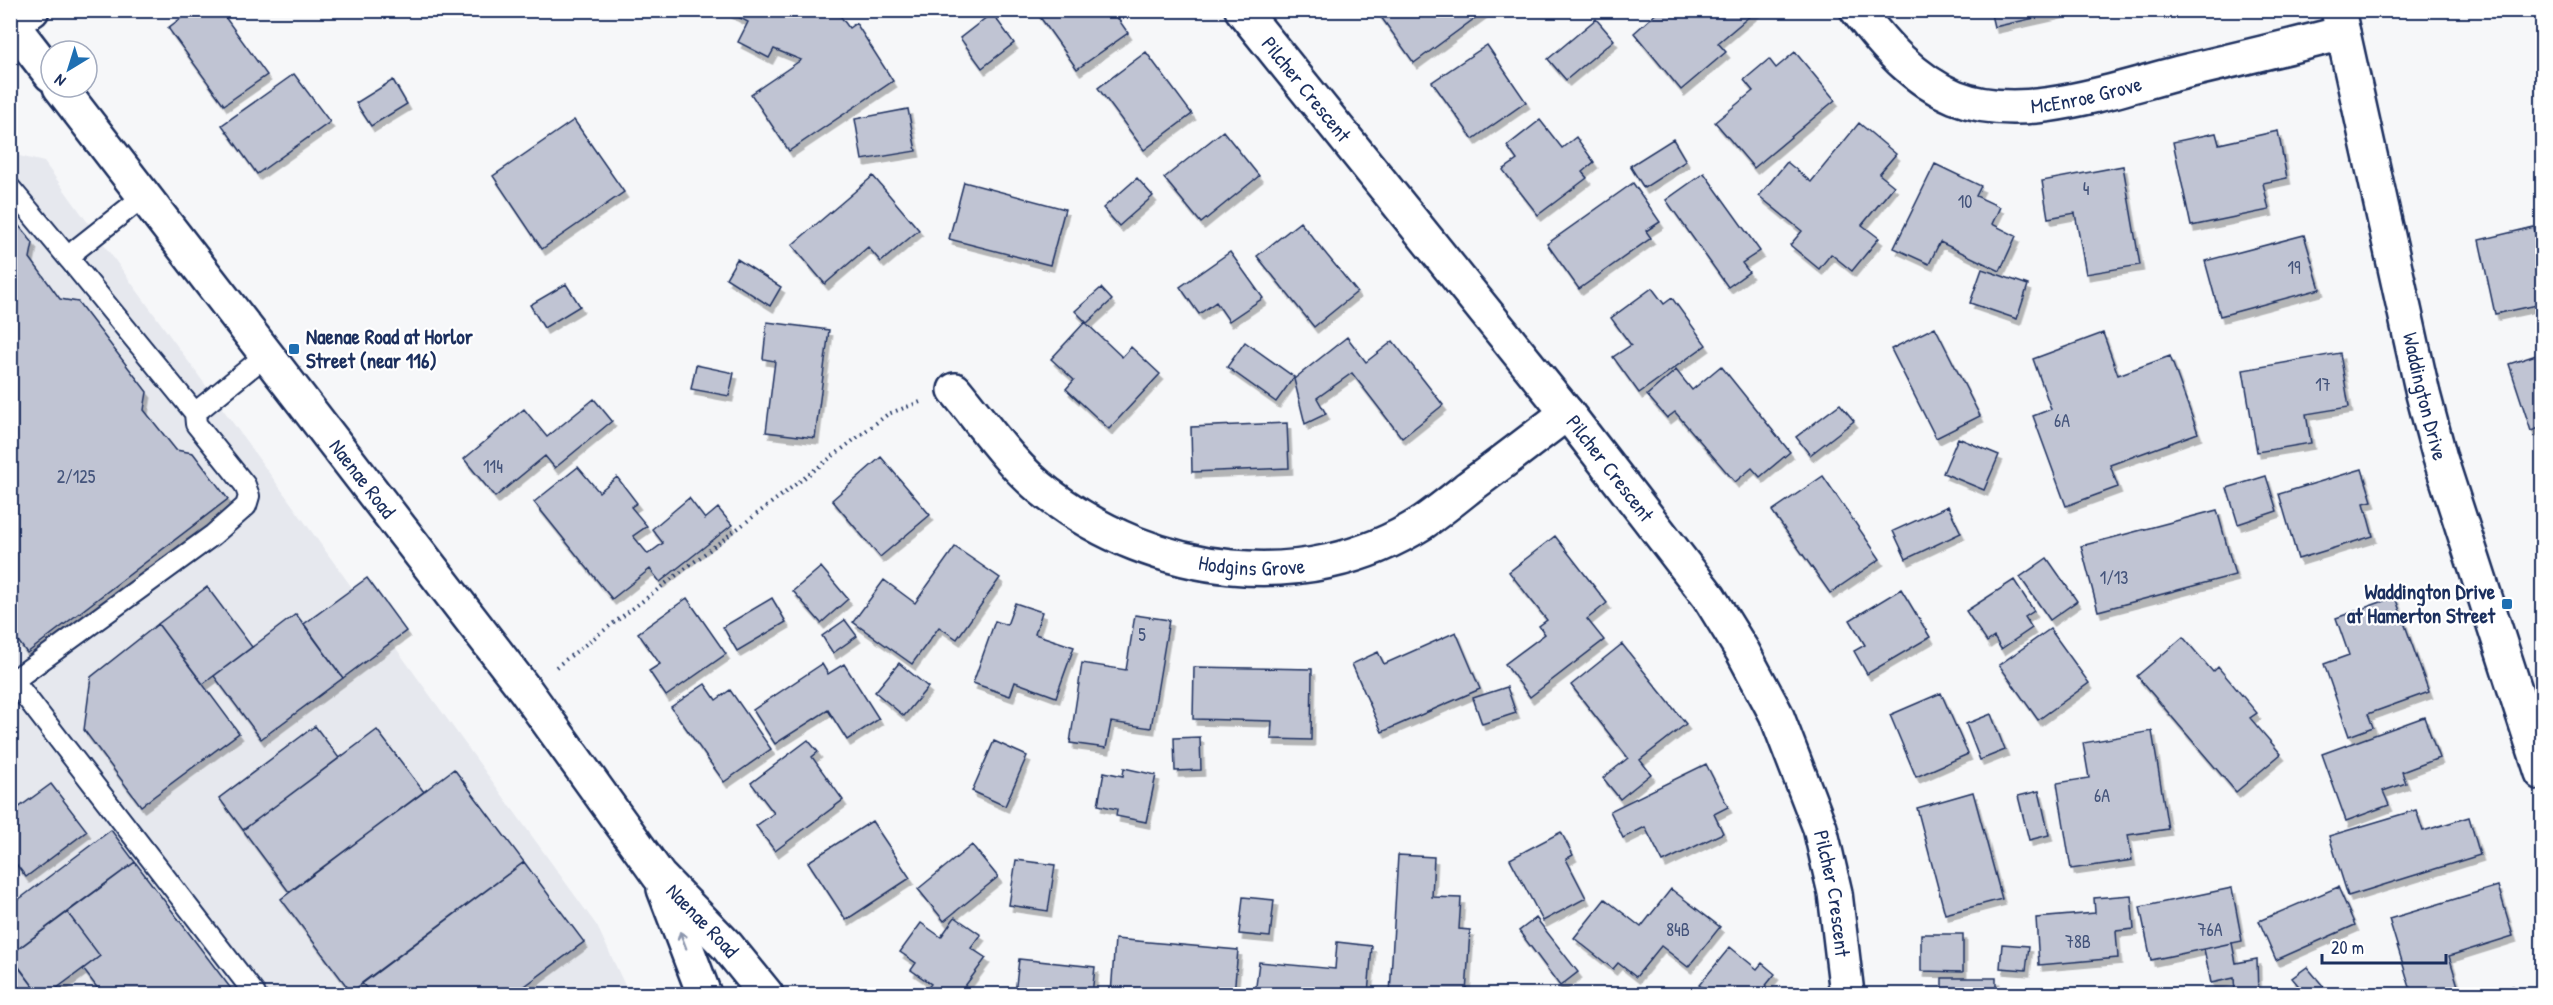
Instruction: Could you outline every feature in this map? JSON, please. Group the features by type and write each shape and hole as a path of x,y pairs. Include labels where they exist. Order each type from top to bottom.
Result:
{"street":[{"name":"Pilcher Crescent","path":"1242,10 1567,413 1709,597 1743,652 1776,714 1820,828 1836,893 1847,994"},
{"name":"McEnroe Grove","path":"1857,10 1899,60 1926,81 1955,97 1986,106 2023,107 2072,100 2341,22"},
{"path":"16,20 39,56"},
{"name":"Waddington Drive","path":"2341,22 2440,458 2537,734 2542,773"},
{"name":"Naenae Road","path":"69,99 526,691 659,876 728,946 766,994"},
{"name":"Hodgins Grove","path":"955,390 1009,457 1047,493 1083,518 1123,539 1170,556 1216,567 1265,569 1316,564 1358,554 1422,523 1567,413"},
{"name":"Naenae Road","path":"659,876 704,994"}],"lane":[{"path":"10,188 195,413 196,424 245,485 249,496 246,506 213,535 12,680 255,994"},
{"path":"70,260 77,249 144,196"},
{"path":"195,413 266,355"}],"path":[{"path":"526,691 888,414 955,390"}],"shaded area":[{"path":"11,154 44,162 597,926 629,994 11,994"}],"building":[{"path":"192,10 220,10 267,75 224,105 168,28"},
{"path":"725,10 836,10 849,28 856,23 893,81 789,151 751,94 801,60 774,49 769,58 738,42 748,22"},
{"path":"1035,10 1112,10 1128,33 1077,69"},
{"path":"1376,10 1486,10 1414,63"},
{"path":"1660,10 1757,10 1718,43 1726,52 1681,90 1634,33"},
{"path":"1990,10 2070,10 1994,27"},
{"path":"992,13 1014,43 982,68 960,38"},
{"path":"1596,19 1614,40 1566,80 1548,59"},
{"path":"1487,45 1526,102 1473,139 1432,82"},
{"path":"1146,52 1192,114 1144,150 1098,88"},
{"path":"1795,52 1835,100 1754,168 1715,122 1753,91 1744,80 1769,59 1776,68"},
{"path":"294,74 330,122 257,174 222,125"},
{"path":"393,80 407,104 371,126 356,103"},
{"path":"908,109 916,151 862,160 855,119"},
{"path":"574,120 624,192 542,249 493,176"},
{"path":"1540,120 1562,148 1576,137 1594,162 1582,172 1587,178 1538,215 1503,170 1517,160 1507,146"},
{"path":"1859,123 1896,154 1879,174 1894,186 1862,225 1879,238 1852,271 1831,254 1819,269 1790,245 1802,231 1759,196 1787,162 1811,182"},
{"path":"1223,131 1259,176 1201,223 1164,178"},
{"path":"2278,131 2287,178 2263,183 2269,210 2191,226 2173,142 2216,133 2219,144"},
{"path":"1673,139 1686,161 1644,188 1630,166"},
{"path":"1935,164 1981,186 1976,196 2000,207 1992,224 2016,236 2000,271 1940,242 1929,264 1894,248"},
{"path":"2123,166 2140,265 2086,274 2075,213 2048,218 2042,181"},
{"path":"1704,173 1760,251 1742,263 1749,272 1728,287 1666,200"},
{"path":"873,176 919,230 881,262 868,247 825,284 792,245"},
{"path":"1137,178 1153,196 1119,226 1103,208"},
{"path":"964,182 1065,209 1050,265 949,239"},
{"path":"1633,183 1660,222 1646,231 1651,238 1579,289 1547,244"},
{"path":"10,215 33,243 30,258 60,299 78,302 147,392 144,410 176,450 193,453 228,499 27,653 10,630"},
{"path":"1300,222 1357,292 1314,327 1257,256"},
{"path":"2534,227 2542,266 2542,304 2495,314 2479,240"},
{"path":"2304,235 2320,289 2220,316 2205,261"},
{"path":"1230,252 1263,298 1229,321 1216,302 1199,314 1180,287"},
{"path":"737,259 781,287 770,306 726,278"},
{"path":"1982,269 2028,285 2017,319 1970,303"},
{"path":"566,284 580,306 544,328 530,305"},
{"path":"1101,288 1112,300 1087,323 1075,311"},
{"path":"1652,288 1664,304 1672,298 1706,345 1639,393 1613,357 1631,345 1611,318"},
{"path":"767,322 829,330 815,438 766,432 775,361 763,359"},
{"path":"1085,322 1122,357 1131,347 1160,374 1109,429 1066,389 1074,380 1051,359"},
{"path":"1935,327 1980,416 1936,438 1891,349"},
{"path":"2103,333 2118,375 2170,356 2198,433 2110,465 2118,487 2066,506 2033,416 2051,409 2033,359"},
{"path":"1347,337 1366,362 1393,341 1443,405 1402,438 1352,373 1317,398 1326,414 1305,424 1294,379"},
{"path":"1245,342 1294,377 1276,402 1227,367"},
{"path":"2340,353 2349,407 2306,414 2311,443 2257,452 2243,370"},
{"path":"2542,353 2542,427 2531,431 2509,364"},
{"path":"696,365 734,373 729,396 691,389"},
{"path":"1721,366 1790,452 1760,477 1752,468 1735,482 1675,412 1667,418 1647,395 1676,370 1692,390"},
{"path":"594,399 612,421 555,468 545,456 495,497 464,459 524,409 547,437"},
{"path":"1840,404 1854,421 1810,455 1796,437"},
{"path":"1287,423 1289,468 1192,472 1191,427"},
{"path":"1958,438 1999,455 1984,490 1943,473"},
{"path":"881,457 930,515 880,557 832,500"},
{"path":"578,467 599,492 617,477 637,503 631,507 647,526 633,536 648,554 663,543 652,529 689,498 705,519 718,508 732,525 660,582 650,569 612,599 534,502"},
{"path":"2362,469 2372,501 2364,503 2373,536 2298,559 2279,494"},
{"path":"1823,476 1880,559 1830,593 1772,511"},
{"path":"2266,476 2277,511 2238,524 2227,488"},
{"path":"1948,506 1961,533 1906,559 1893,531"},
{"path":"2217,510 2235,575 2098,611 2081,546"},
{"path":"1555,536 1607,603 1587,619 1604,640 1530,697 1505,664 1545,634 1539,626 1547,620 1509,572"},
{"path":"955,547 1000,578 957,639 939,627 912,664 853,622 884,580 915,603"},
{"path":"2047,558 2077,601 2050,620 2020,577"},
{"path":"821,567 848,599 821,623 793,591"},
{"path":"367,578 406,631 343,678 304,624"},
{"path":"2014,580 2034,611 2025,617 2032,628 2001,649 1994,637 1987,642 1966,611"},
{"path":"207,587 252,647 203,684 158,624"},
{"path":"1901,589 1930,637 1867,674 1854,651 1865,645 1850,620"},
{"path":"2395,597 2429,692 2368,714 2373,727 2349,736 2324,664 2349,655 2336,618"},
{"path":"687,598 726,654 666,696 649,671 660,664 638,633"},
{"path":"772,598 786,622 737,651 723,627"},
{"path":"1015,603 1042,612 1035,634 1074,647 1056,697 1015,682 1010,696 973,683 995,621 1007,625"},
{"path":"296,614 343,678 261,739 214,676"},
{"path":"1135,615 1169,620 1151,728 1111,722 1106,748 1070,743 1082,663 1126,670"},
{"path":"845,620 857,636 833,653 822,636"},
{"path":"158,624 239,733 141,806 84,730 91,677"},
{"path":"2050,629 2089,683 2038,720 1999,665"},
{"path":"1456,632 1480,689 1382,732 1352,664 1378,652 1384,664"},
{"path":"2183,637 2213,672 2218,667 2257,713 2250,718 2281,754 2236,792 2137,676"},
{"path":"1622,644 1686,724 1640,760 1651,774 1620,799 1603,778 1628,758 1571,685"},
{"path":"899,663 928,687 904,716 875,692"},
{"path":"822,664 828,674 844,664 879,719 847,740 828,710 775,744 753,710"},
{"path":"1194,667 1312,669 1311,740 1271,739 1272,721 1193,719"},
{"path":"705,684 716,700 730,690 771,749 724,782 671,707"},
{"path":"1507,687 1516,713 1482,724 1473,698"},
{"path":"1941,693 1968,754 1916,777 1890,715"},
{"path":"1991,714 2005,750 1980,760 1966,724"},
{"path":"2424,717 2439,758 2402,772 2406,783 2383,791 2389,805 2346,821 2322,754"},
{"path":"315,726 339,758 243,830 219,798"},
{"path":"377,730 424,792 289,892 243,830"},
{"path":"2152,731 2168,829 2128,835 2132,860 2071,869 2057,783 2089,778 2083,743"},
{"path":"1200,737 1201,770 1175,771 1174,738"},
{"path":"808,740 818,752 812,757 843,800 775,851 756,826 774,813 751,783"},
{"path":"994,741 1027,756 1005,806 972,791"},
{"path":"1706,764 1728,807 1714,814 1723,833 1663,862 1645,827 1623,838 1610,811"},
{"path":"1124,768 1156,775 1146,822 1116,816 1117,809 1098,805 1104,772 1123,776"},
{"path":"454,769 524,862 351,992 281,899"},
{"path":"51,784 87,831 26,877 10,856 10,814"},
{"path":"2039,791 2049,835 2029,840 2018,796"},
{"path":"1973,792 2002,899 1945,914 1917,808"},
{"path":"2416,810 2423,831 2469,817 2480,855 2348,896 2329,836"},
{"path":"872,821 910,878 846,920 808,862"},
{"path":"111,830 135,862 10,955 10,906"},
{"path":"1561,832 1573,855 1566,859 1586,898 1543,921 1510,859"},
{"path":"972,845 998,877 944,921 918,889"},
{"path":"1398,855 1434,857 1432,897 1461,898 1459,929 1470,930 1466,994 1390,994"},
{"path":"1016,860 1055,865 1048,911 1009,905"},
{"path":"135,862 235,994 102,994 83,969 100,956 67,912"},
{"path":"524,862 584,942 514,994 371,994 362,983"},
{"path":"2498,886 2513,936 2449,956 2458,986 2429,994 2412,994 2389,919"},
{"path":"2338,887 2355,925 2276,960 2259,921"},
{"path":"2232,888 2242,941 2151,960 2140,907"},
{"path":"1671,889 1720,927 1688,967 1661,946 1636,977 1618,963 1613,969 1574,938 1605,899 1641,927"},
{"path":"2131,895 2134,929 2116,931 2118,958 2039,965 2036,918 2095,913 2094,898"},
{"path":"1243,897 1274,900 1270,937 1239,934"},
{"path":"67,912 100,956 49,994 39,994 10,955"},
{"path":"955,917 981,935 971,948 986,958 959,994 923,994 931,984 911,970 916,963 900,952 921,923 941,937"},
{"path":"1536,918 1578,972 1560,986 1519,931"},
{"path":"1921,934 1963,934 1963,972 1921,971"},
{"path":"1115,939 1238,950 1234,994 1111,994"},
{"path":"1337,942 1372,946 1368,994 1255,994 1259,962 1335,969"},
{"path":"2232,943 2236,963 2257,959 2258,994 2235,994 2234,978 2211,983 2204,949"},
{"path":"2002,944 2029,946 2026,970 2000,968"},
{"path":"1730,947 1757,969 1762,963 1775,974 1759,994 1711,994 1699,985"},
{"path":"10,956 39,994 10,994"},
{"path":"1019,959 1095,967 1092,994 1015,994"},
{"path":"2307,967 2330,994 2297,994 2302,990 2292,978"},
{"path":"1942,978 1996,978 1996,994 1942,994"},
{"path":"2513,986 2516,994 2488,994"}],"place":[{"name":"Naenae Road at Horlor Street (near 116)","path":"294,349"},
{"name":"Waddington Drive at Hamerton Street","path":"2507,604"}]}
